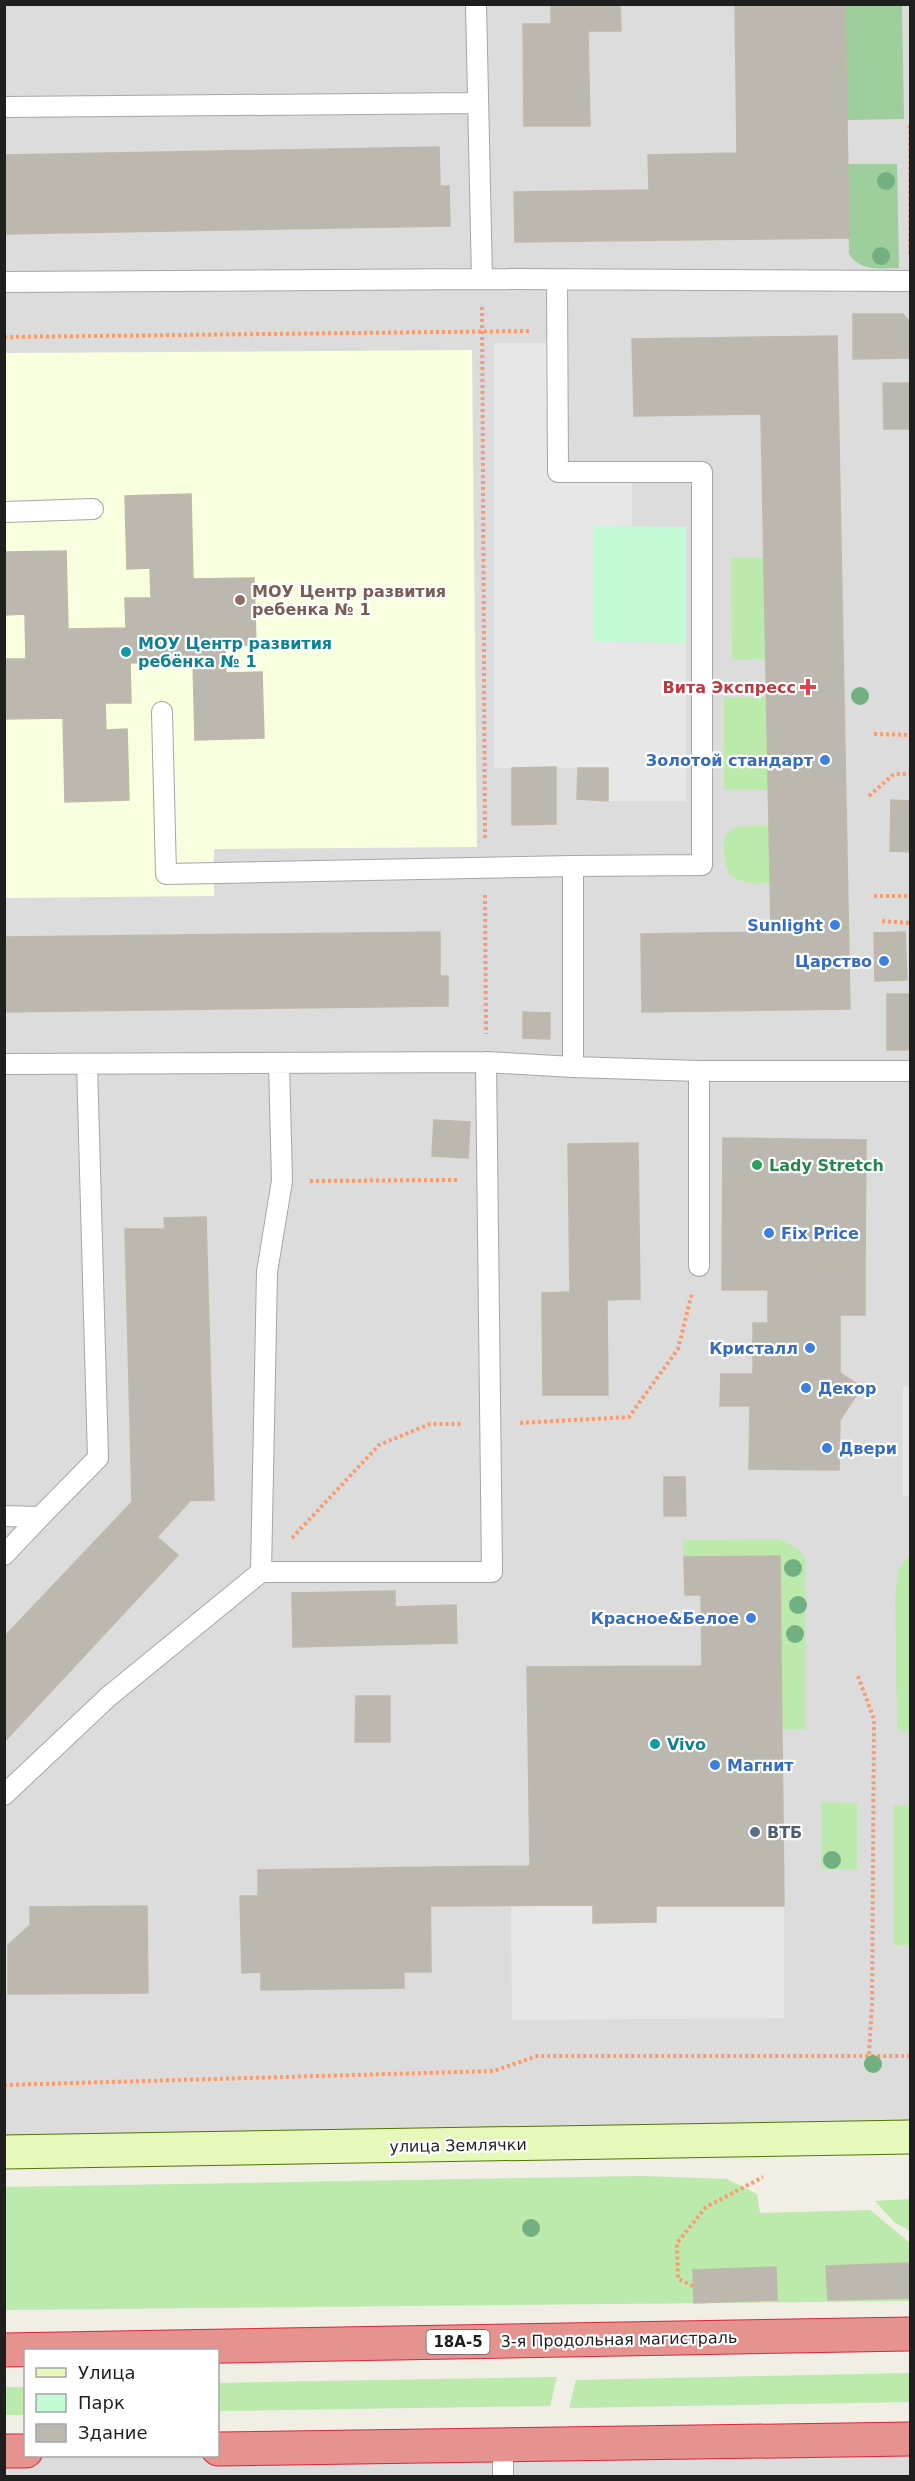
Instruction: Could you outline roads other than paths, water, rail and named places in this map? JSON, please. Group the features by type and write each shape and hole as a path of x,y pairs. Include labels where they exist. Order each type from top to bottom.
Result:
{"highway":[{"name":"3-я Продольная магистраль","path":"61,2349 910,2334"},
{"name":"3-я Продольная магистраль","path":"4,2350 24,2350"},
{"path":"219,2449 503,2461 910,2439"},
{"path":"4,2451 24,2451"}],"main road":[{"name":"улица Землячки","path":"4,2152 910,2137"}],"lane":[{"path":"476,4 482,279"},
{"path":"4,107 477,103"},
{"path":"4,282 482,279 910,281"},
{"path":"162,712 166,874 485,866 702,865 702,472 558,472 557,280"},
{"path":"4,512 93,509"},
{"path":"573,866 573,1067"},
{"path":"4,1794 108,1697 261,1572 492,1572 486,1062"},
{"path":"4,1064 486,1062 699,1071 910,1071"},
{"path":"261,1572 267,1272 282,1181 279,1063"},
{"path":"4,1555 98,1458 87,1064"},
{"path":"699,1071 699,1266"},
{"path":"4,1516 40,1517"}],"place":[{"name":"МОУ Центр развития ребенка № 1","path":"240,600"},
{"name":"МОУ Центр развития ребёнка № 1","path":"126,652"},
{"name":"Вита Экспресс","path":"808,687"},
{"name":"Золотой стандарт","path":"825,760"},
{"name":"Sunlight","path":"835,925"},
{"name":"Царство","path":"884,961"},
{"name":"Lady Stretch","path":"757,1165"},
{"name":"Fix Price","path":"769,1233"},
{"name":"Кристалл","path":"810,1348"},
{"name":"Декор","path":"806,1388"},
{"name":"Двери","path":"827,1448"},
{"name":"Красное&Белое","path":"751,1618"},
{"name":"Vivo","path":"655,1744"},
{"name":"Магнит","path":"715,1765"},
{"name":"ВТБ","path":"755,1832"}]}
